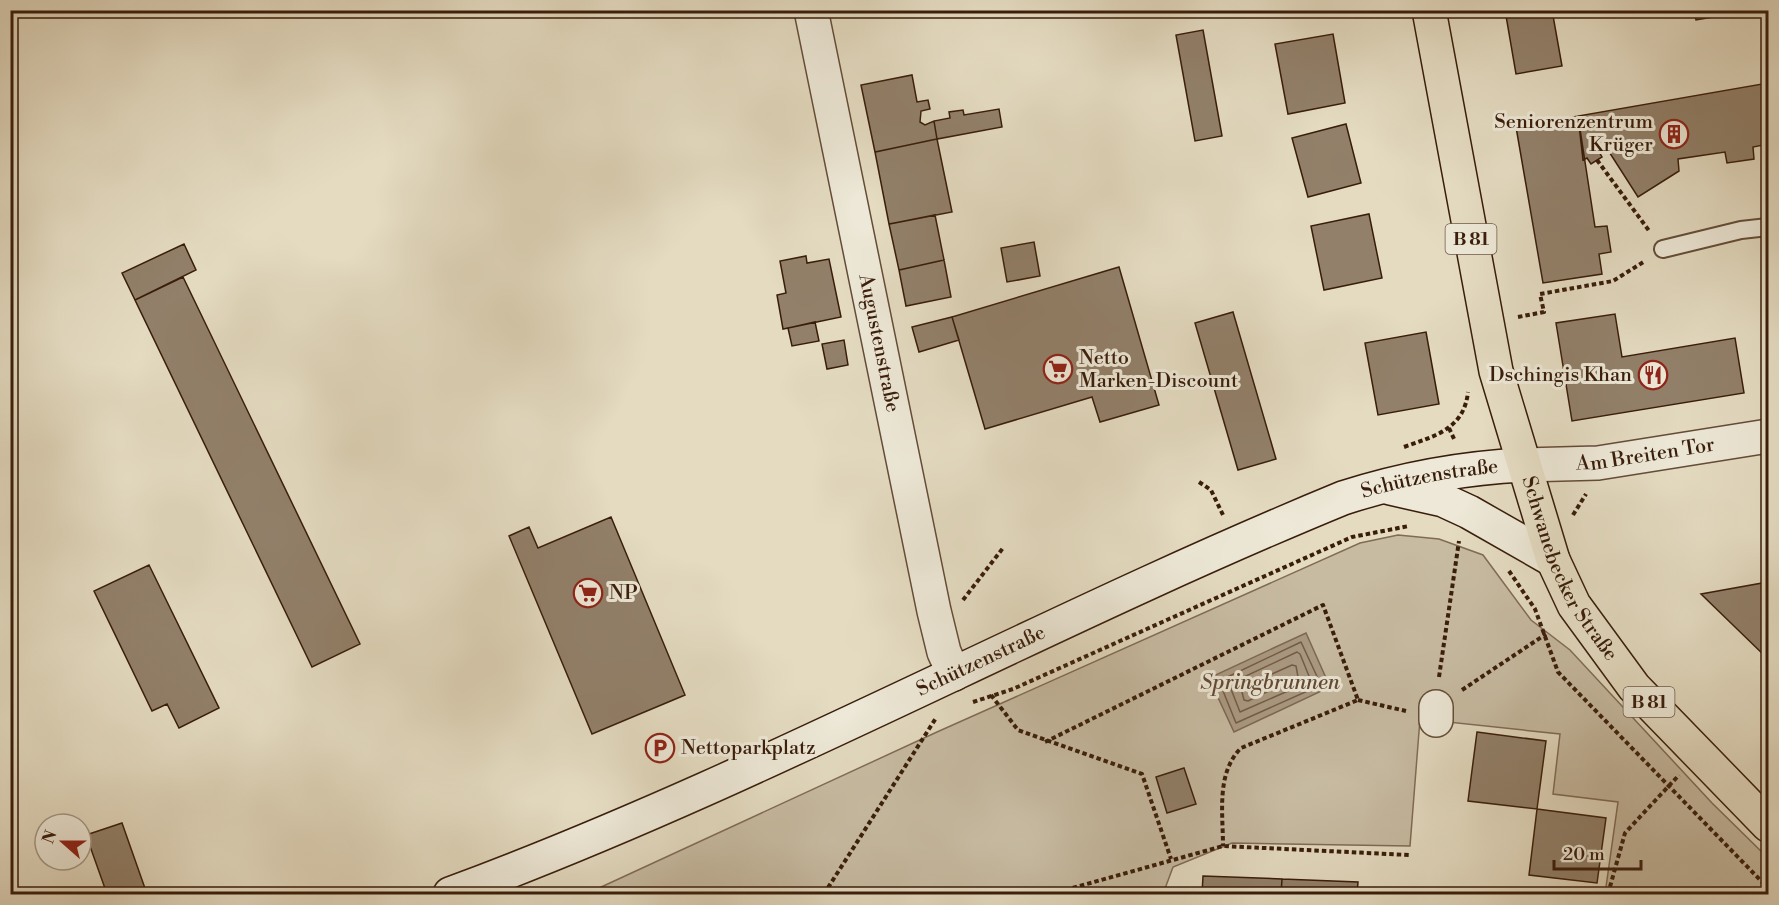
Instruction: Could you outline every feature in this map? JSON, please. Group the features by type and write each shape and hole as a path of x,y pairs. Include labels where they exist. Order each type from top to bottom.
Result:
{"main road":[{"name":"Augustenstraße","path":"811,10 935,617 944,652 954,675"},
{"name":"B 81","path":"1430,10 1496,371 1523,465"},
{"name":"Am Breiten Tor","path":"1523,465 1598,463 1768,436"},
{"name":"Schützenstraße","path":"450,894 595,839 664,809 1305,514 1382,486 1469,468 1523,465"},
{"name":"Schwanebecker Straße","path":"1523,465 1553,560 1574,605 1634,687 1768,825"},
{"path":"1382,486 1452,504 1553,560"}],"lane":[{"path":"1663,249 1741,230 1768,227"}],"path":[{"path":"1517,318 1544,312 1540,294 1613,281 1663,249 1597,160"},
{"path":"1199,482 1211,490 1224,517"},
{"path":"970,703 1013,689 1352,537 1413,526"},
{"path":"1436,713 1460,535"},
{"path":"935,617 959,606 1003,548"},
{"path":"1505,566 1535,609 1558,672 1768,888"},
{"path":"1046,742 1323,605 1358,700"},
{"path":"1223,846 1224,776 1230,759 1241,748 1358,700 1411,712 1436,713 1546,634"},
{"path":"954,675 992,695 1018,730 1046,742 1142,774 1171,860"},
{"path":"824,894 937,716"},
{"path":"1608,894 1625,833 1698,754"},
{"path":"1051,894 1223,846 1409,855"}],"shaded area":[{"path":"1398,535 1439,539 1483,555 1531,620 1570,650 1712,803 1768,858 1768,894 1605,894 1618,802 1553,794 1560,734 1420,719 1410,846 1232,843 1173,867 1163,894 586,894 937,732 1360,543"}],"water":[{"name":"Springbrunnen","path":"1306,633 1330,687 1234,732 1209,678"}],"building":[{"path":"1055,10 1091,10 1056,17"},
{"path":"1505,10 1552,10 1562,66 1516,74"},
{"path":"1694,10 1755,10 1696,20"},
{"path":"1203,30 1222,136 1195,141 1176,35"},
{"path":"1333,34 1345,103 1288,114 1275,44"},
{"path":"912,75 917,102 928,100 930,109 921,111 920,122 925,125 934,121 937,139 875,152 861,85"},
{"name":"Seniorenzentrum Krüger","path":"1762,84 1768,123 1768,144 1753,147 1754,159 1727,163 1725,152 1678,159 1679,171 1638,197 1606,147 1598,150 1602,157 1591,164 1587,158 1583,160 1578,116"},
{"path":"999,109 1002,127 937,139 934,121 950,118 949,112 963,110 964,115"},
{"path":"1578,116 1595,227 1607,226 1611,252 1599,254 1602,274 1543,283 1516,127"},
{"path":"1346,124 1361,183 1308,197 1292,138"},
{"path":"937,139 952,212 889,224 875,152"},
{"path":"1369,214 1382,278 1324,290 1311,226"},
{"path":"935,215 944,260 899,270 889,224"},
{"path":"1034,242 1040,276 1007,282 1001,248"},
{"path":"184,244 196,270 135,300 122,273"},
{"path":"806,256 807,263 829,259 841,317 783,329 777,295 786,293 780,261"},
{"path":"944,260 951,297 906,306 899,270"},
{"name":"Netto Marken-Discount","path":"1119,267 1159,405 1100,422 1092,397 985,429 952,317"},
{"path":"183,277 360,644 312,667 135,300"},
{"path":"1233,312 1276,459 1238,470 1195,323"},
{"name":"Dschingis Khan","path":"1615,314 1622,357 1735,338 1744,393 1572,421 1556,323"},
{"path":"952,317 959,340 919,352 912,327"},
{"path":"815,322 819,341 792,346 788,328"},
{"path":"1426,332 1439,404 1378,415 1365,343"},
{"path":"844,340 848,365 827,369 822,344"},
{"name":"NP","path":"611,517 685,695 592,734 509,536 529,527 538,548"},
{"path":"149,565 219,708 179,728 167,704 152,711 94,591"},
{"path":"1768,582 1768,659 1701,594"},
{"path":"1477,732 1546,741 1537,809 1468,801"},
{"path":"1184,768 1196,804 1167,813 1156,777"},
{"path":"1537,809 1606,818 1597,883 1529,875"},
{"path":"122,823 147,894 107,894 93,855 93,833"},
{"path":"1203,876 1282,879 1281,894 1202,894"},
{"path":"1282,879 1358,882 1357,894 1281,894"}],"place":[{"name":"Seniorenzentrum Krüger","path":"1674,134"},
{"name":"Netto Marken-Discount","path":"1058,369"},
{"name":"Dschingis Khan","path":"1653,375"},
{"name":"NP","path":"588,593"},
{"name":"Nettoparkplatz","path":"660,748"}]}
